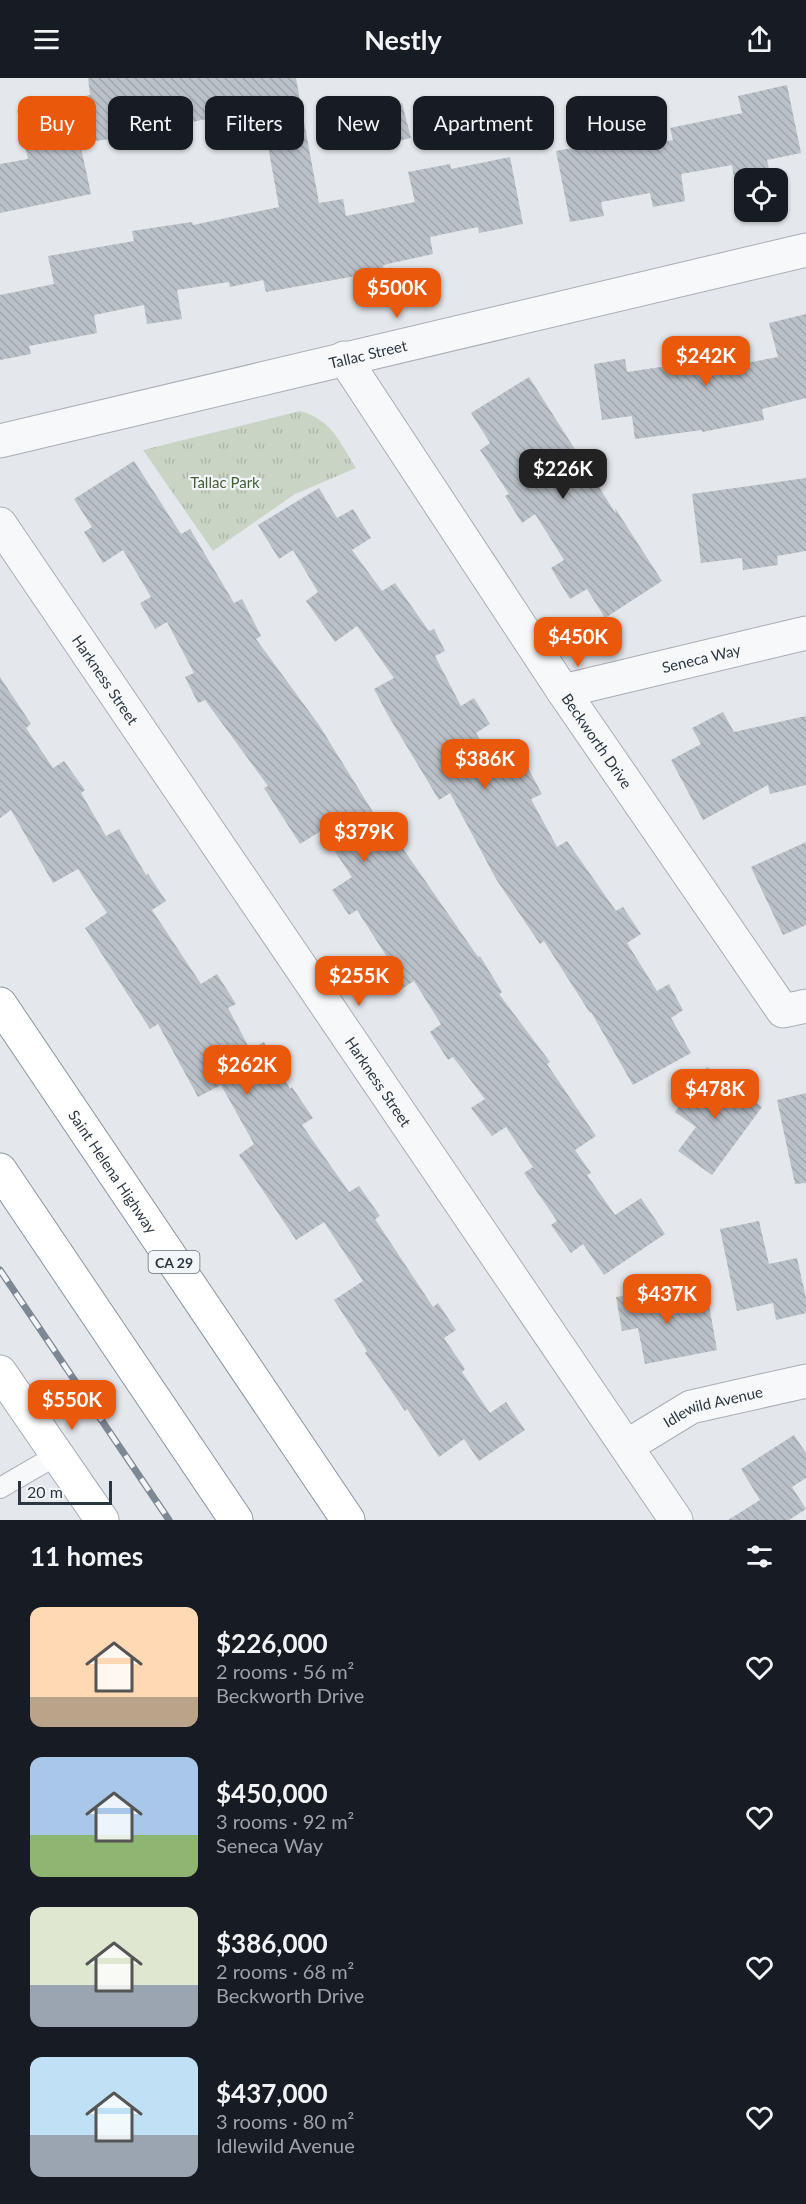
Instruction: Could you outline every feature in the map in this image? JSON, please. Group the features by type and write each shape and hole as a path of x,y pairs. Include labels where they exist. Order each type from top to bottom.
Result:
{"main road":[{"name":"Saint Helena Highway","path":"0,1004 348,1520"},
{"path":"0,1170 236,1520"},
{"path":"0,1372 102,1520"}],"street":[{"name":"Tallac Street","path":"0,441 806,250"},
{"name":"Beckworth Drive","path":"344,358 563,691 783,1011 806,1006"},
{"name":"Harkness Street","path":"0,524 676,1520"},
{"name":"Seneca Way","path":"563,691 806,633"},
{"name":"Idlewild Avenue","path":"627,1446 691,1407 806,1381"}],"lane":[{"path":"0,1488 57,1455"}],"green space":[{"name":"Tallac Park","path":"300,411 320,420 334,433 356,468 295,494 213,551 143,450"}],"building":[{"path":"88,78 296,78 299,96 205,96 205,119 193,122 193,96 108,96 108,139 96,141 96,96 85,96 90,95"},
{"path":"787,85 801,153 767,160 769,168 734,168 734,178 732,165 681,174 685,201 653,207 650,193 601,202 604,216 570,222 556,151 566,149 667,150 667,141 673,140 670,128 742,113 738,96"},
{"path":"401,103 411,138 401,140"},
{"path":"304,121 319,203 343,199 346,216 415,202 408,172 450,164 451,169 510,157 523,224 479,233 478,227 430,237 433,254 383,265 384,271 266,292 263,280 230,287 229,282 177,290 182,319 147,324 144,305 94,315 97,333 29,346 31,354 0,360 0,295 54,284 48,256 134,241 132,231 192,222 193,225 279,207 269,150 304,150"},
{"path":"26,150 82,150 91,194 0,213 0,164 28,159"},
{"path":"806,314 806,398 762,409 764,420 702,432 702,430 635,439 632,416 602,420 594,364 625,359 627,372 688,363 685,348 720,341 725,367 778,357 769,323"},
{"path":"529,377 616,514 615,508 662,581 605,618 587,589 570,599 551,568 564,560 535,514 522,523 505,496 509,494 480,450 490,443 471,413"},
{"path":"134,461 181,534 190,529 234,603 242,599 261,636 256,639 319,725 376,817 379,814 478,957 480,956 502,992 499,994 550,1062 547,1064 596,1136 575,1150 591,1173 587,1175 615,1215 641,1198 665,1234 604,1275 583,1244 571,1253 551,1225 557,1221 524,1173 533,1167 506,1127 492,1136 471,1108 485,1099 453,1057 448,1060 430,1032 441,1024 414,981 395,993 376,965 387,957 357,910 349,915 332,890 352,877 321,831 300,844 264,788 268,786 205,700 198,703 185,677 194,673 167,622 155,629 140,603 151,597 123,550 103,563 84,532 92,527 74,499"},
{"path":"806,478 806,551 777,556 778,565 743,570 742,558 701,563 692,494"},
{"path":"319,488 337,518 353,509 371,538 352,550 382,591 395,583 429,631 434,629 445,651 435,656 461,706 474,698 490,724 476,733 504,778 527,766 542,794 531,799 557,847 567,841 616,911 623,907 641,934 627,943 657,991 669,984 683,1010 671,1018 691,1053 633,1085 591,1012 544,941 540,944 496,879 450,793 439,800 389,717 374,689 394,678 357,626 335,642 306,601 318,592 293,550 279,559 258,525"},
{"path":"0,677 31,724 26,728 53,768 64,761 85,790 81,793 106,836 119,829 146,875 148,874 166,901 152,910 201,984 217,974 236,1004 228,1008 250,1049 264,1042 290,1089 292,1087 313,1118 302,1125 349,1192 359,1186 380,1216 375,1219 433,1307 438,1303 456,1330 444,1338 465,1369 462,1372 490,1413 506,1402 525,1430 479,1461 464,1439 439,1457 365,1353 367,1351 334,1300 363,1281 324,1222 296,1240 239,1155 254,1144 221,1085 198,1097 158,1024 150,1029 85,928 107,913 78,869 53,883 11,810 0,818"},
{"path":"723,712 734,732 806,716 806,785 770,794 768,785 703,820 671,760 701,744 692,728"},
{"path":"806,842 806,925 783,935 751,867"},
{"path":"707,1067 762,1107 712,1175 678,1151 696,1127 675,1112"},
{"path":"806,1093 806,1183 795,1184 777,1100"},
{"path":"759,1221 769,1264 797,1258 806,1298 806,1313 776,1320 773,1303 737,1311 720,1229"},
{"path":"672,1287 677,1311 709,1305 717,1350 645,1364 638,1328 622,1331 616,1297"},
{"path":"794,1435 806,1453 806,1478 792,1487 806,1509 789,1520 728,1520 760,1500 741,1469"}],"railway":[{"path":"0,1270 169,1520"}]}
